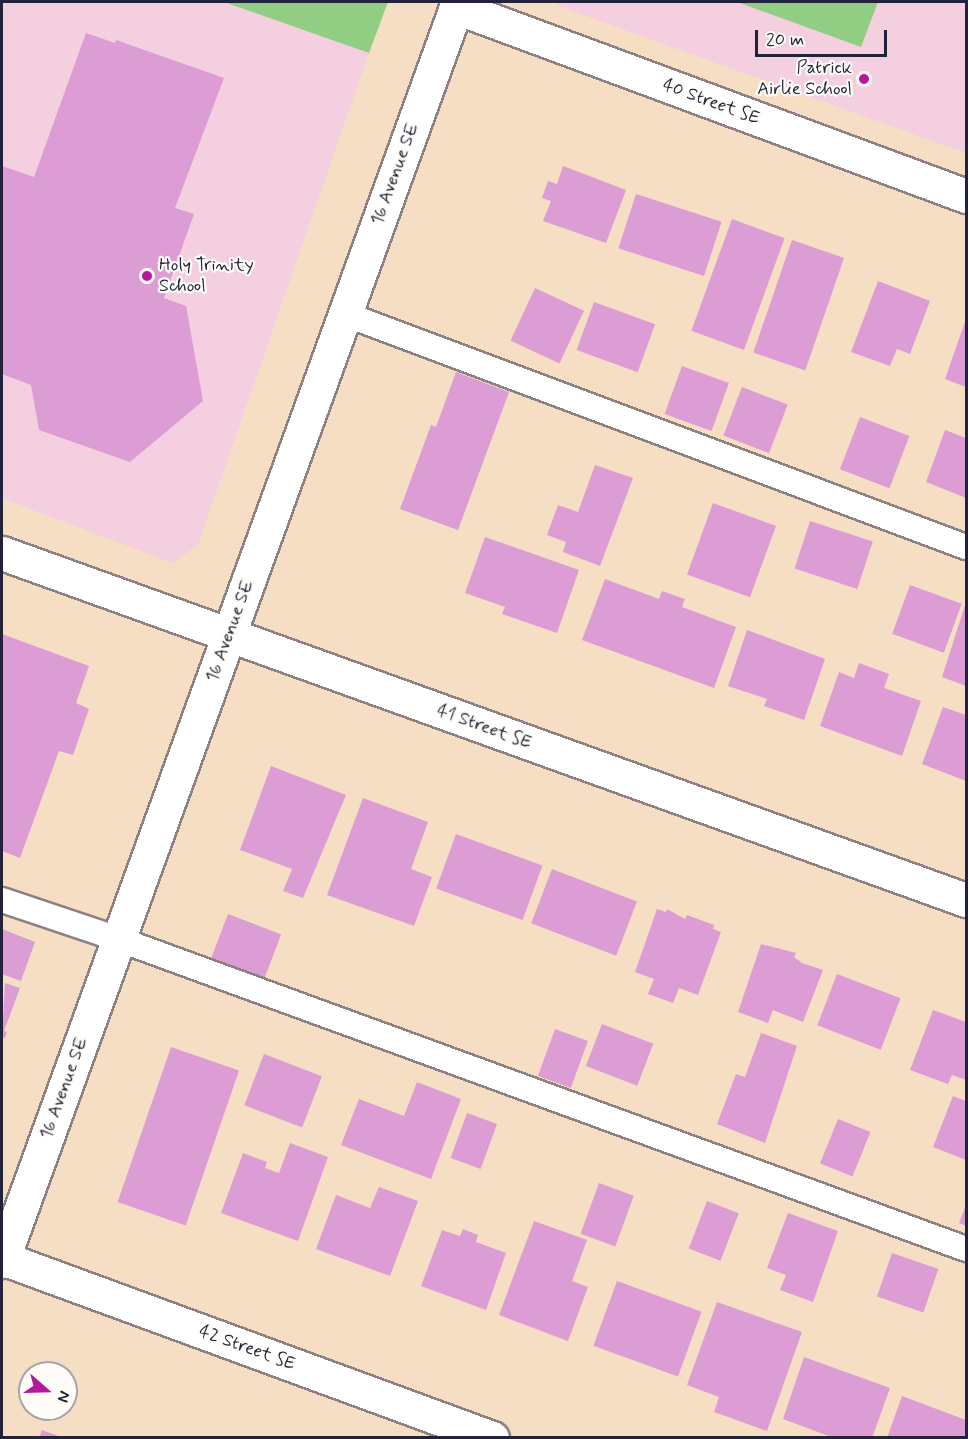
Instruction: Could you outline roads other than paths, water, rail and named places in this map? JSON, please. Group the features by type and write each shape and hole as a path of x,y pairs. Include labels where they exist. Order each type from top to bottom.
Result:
{"street":[{"name":"40 Street SE","path":"457,4 966,196"},
{"name":"16 Avenue SE","path":"2,1259 457,4"},
{"name":"41 Street SE","path":"2,553 966,900"},
{"name":"42 Street SE","path":"2,1259 492,1437"}],"lane":[{"path":"345,314 966,547"},
{"path":"2,900 118,939 966,1249"}],"place":[{"name":"Patrick Airlie School","path":"864,79"},
{"name":"Holy Trinity School","path":"147,276"}]}
